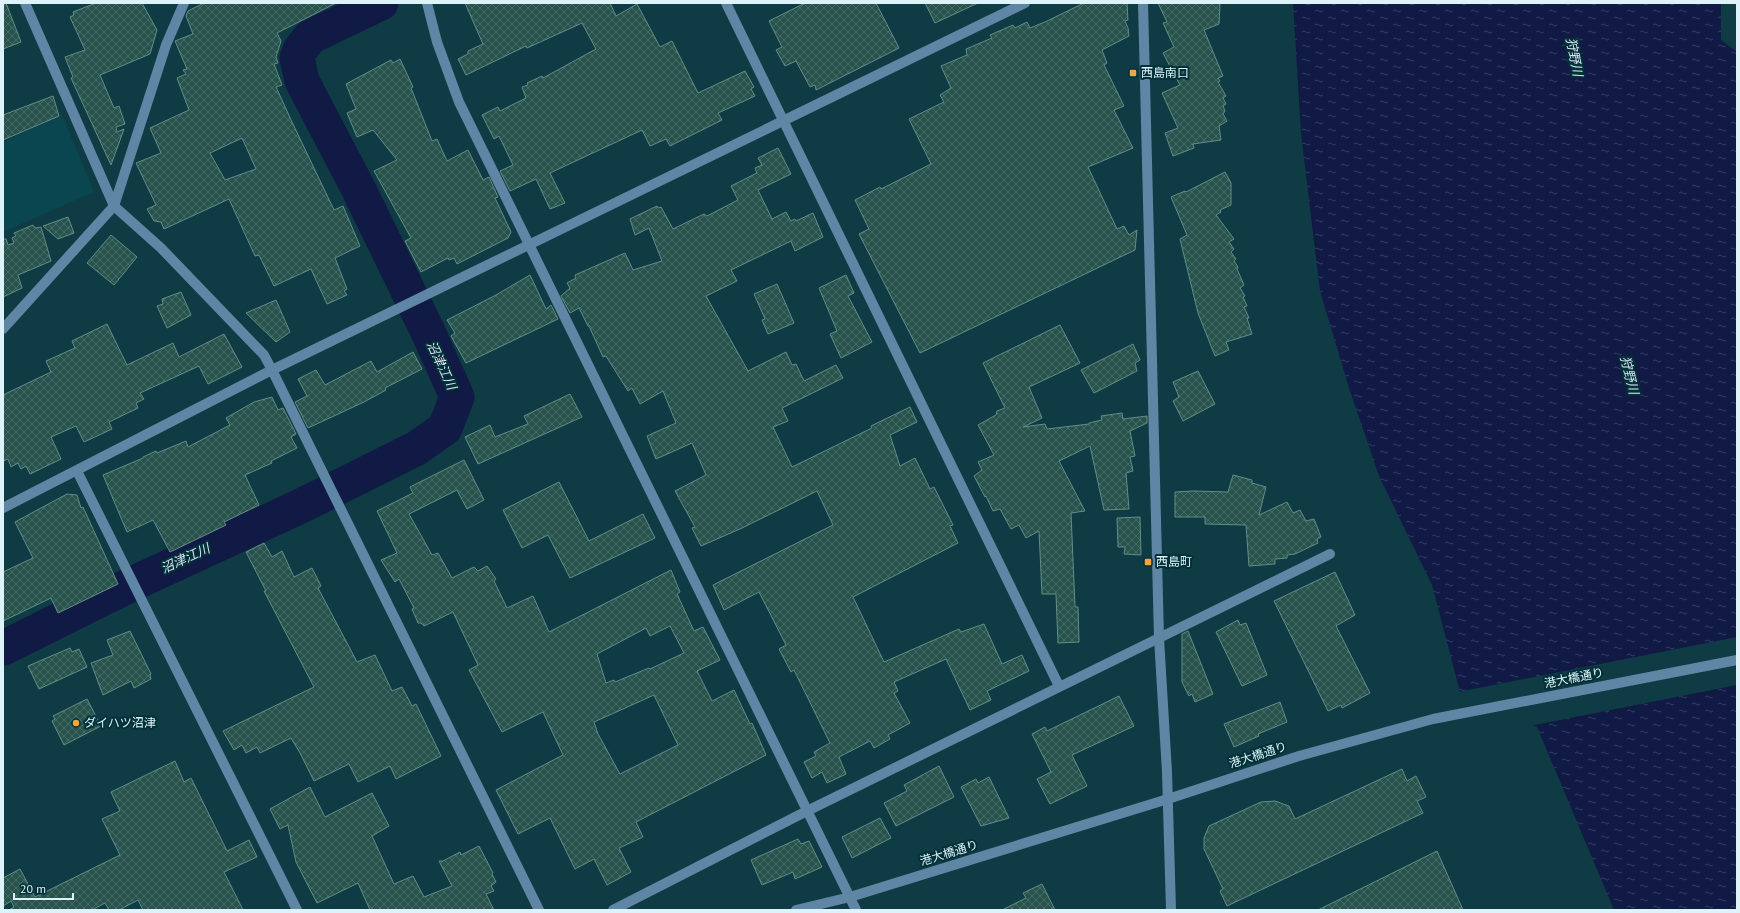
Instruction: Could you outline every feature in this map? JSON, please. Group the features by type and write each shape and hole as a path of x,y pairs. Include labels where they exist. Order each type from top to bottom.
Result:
{"street":[{"path":"25,3 114,206 161,248 264,355 539,910"},
{"path":"3,329 114,206 166,45 184,3"},
{"path":"427,3 437,42 459,102 856,910"},
{"path":"726,3 782,121 1059,686"},
{"path":"1143,3 1159,638 1168,799 1171,910"},
{"path":"3,508 272,370 1022,4"},
{"path":"77,471 296,910"},
{"path":"613,910 807,811 1330,554"},
{"name":"港大橋通り","path":"796,910 850,897 1168,799 1299,756 1433,719 1737,660"}],"shaded area":[{"path":"62,115 94,192 3,232 3,142"}],"water":[{"name":"狩野川","path":"1293,3 1721,3 1721,40 1737,52 1737,106 1735,108 1737,120 1737,910 1614,910 1537,727 1460,692 1432,585 1379,476 1349,388 1320,291 1301,134"}],"pier":[{"path":"1737,637 1737,685 1530,726 1458,692"}],"building":[{"path":"3,3 6,3 21,42 3,49"},
{"path":"96,3 142,3 157,30 150,54 100,75 114,108 119,106 125,124 116,127 117,132 124,129 111,165 71,78 73,77 65,57 85,50 70,17 74,15 73,12"},
{"path":"204,3 336,3 277,33 281,41 276,57 278,63 274,64 282,85 276,87 292,122 334,210 343,206 360,246 335,258 347,289 344,291 347,295 327,304 311,269 274,286 259,255 255,256 229,199 164,229 161,222 154,221 147,209 156,205 136,163 161,153 150,128 189,110 177,78 186,74 183,70 187,69 175,41 193,34 186,16 188,11","holes":["242,138 256,169 225,180 210,153"]},
{"path":"465,3 610,3 616,16 637,4 660,47 672,41 698,93 745,71 754,87 751,89 755,96 718,113 722,120 670,146 666,139 650,146 642,130 550,173 565,203 550,209 536,179 510,191 500,171 513,165 499,136 494,139 482,115 498,107 500,111 526,98 522,87 528,85 527,83 542,76 543,78 596,49 582,23 527,48 526,46 466,75 458,59 468,54 468,51 483,44"},
{"path":"805,3 876,3 899,48 816,90 815,85 810,87 796,61 785,66 776,50 782,47 769,21"},
{"path":"925,3 978,3 935,23"},
{"path":"1084,3 1127,3 1128,20 1125,21 1129,36 1102,50 1107,63 1104,65 1124,106 1114,110 1133,148 1088,167 1117,229 1124,226 1129,235 1137,230 1135,250 920,353 859,234 869,229 855,200 931,164 909,119 944,102 940,95 951,88 941,66 967,55 966,49 992,38 990,35 1013,25 1015,28 1027,22 1030,28"},
{"path":"1158,3 1220,3 1219,24 1204,30 1223,76 1218,78 1220,81 1218,82 1226,96 1223,98 1226,104 1223,106 1225,111 1223,114 1227,121 1219,126 1221,140 1193,144 1194,148 1173,156 1165,133 1178,128 1162,93 1180,85 1163,53 1174,47 1163,23 1167,22"},
{"path":"400,59 413,87 411,88 432,141 437,139 447,161 468,150 483,180 489,177 498,197 495,198 511,232 508,238 457,264 454,258 449,260 448,258 421,272 405,241 411,238 374,171 397,160 373,130 357,137 347,113 356,109 346,84 391,60 393,63"},
{"path":"53,96 59,116 3,140 3,115"},
{"path":"778,148 791,174 758,190 772,219 786,212 791,221 795,219 796,221 813,213 823,237 795,251 791,241 731,270 737,281 706,296 748,371 786,352 792,365 796,364 804,381 836,365 843,378 782,408 788,421 773,427 792,467 872,428 871,426 910,407 917,422 890,435 900,466 915,458 930,489 934,487 953,525 950,526 958,543 853,597 884,662 959,629 961,632 984,624 1002,664 1022,655 1029,671 987,691 991,700 970,710 946,659 894,682 898,691 894,693 910,723 888,735 890,739 874,748 870,741 839,757 846,774 827,783 822,772 812,778 804,762 816,756 814,752 830,743 794,670 791,672 779,649 786,645 759,592 724,610 713,585 833,525 817,491 742,528 701,546 692,528 695,527 675,491 706,475 692,443 656,459 647,436 676,423 663,391 640,404 632,388 628,391 606,356 603,357 579,308 570,313 561,296 570,288 567,283 576,278 575,275 625,253 633,270 662,261 649,228 635,235 630,219 657,206 658,208 661,207 673,229 704,214 707,216 738,200 731,186 757,173 755,168 762,165 758,158"},
{"path":"1225,172 1231,183 1231,205 1220,210 1221,212 1216,215 1234,239 1229,242 1234,249 1231,252 1236,259 1234,261 1238,267 1237,269 1244,285 1240,288 1245,296 1243,297 1247,306 1244,307 1249,318 1247,318 1252,334 1226,342 1229,350 1215,356 1198,313 1180,239 1187,235 1171,197 1185,191 1186,192"},
{"path":"68,217 74,233 58,239 43,226"},
{"path":"33,225 35,228 41,227 51,261 18,275 22,288 3,297 3,239 6,239 8,245 14,243 12,238 16,236 14,233"},
{"path":"111,235 137,257 114,285 87,263"},
{"path":"530,275 546,309 551,305 558,319 466,363 451,336 455,333 447,320 496,295"},
{"path":"846,275 854,293 848,296 872,342 841,358 830,334 837,331 819,288"},
{"path":"777,284 794,323 768,334 762,320 765,319 754,294"},
{"path":"181,292 191,315 167,328 157,306 163,304 162,299"},
{"path":"276,300 290,332 276,342 246,313"},
{"path":"107,324 127,365 173,343 179,357 224,334 242,367 208,384 199,366 140,393 144,399 136,403 138,408 109,422 112,429 84,442 76,426 51,437 61,459 30,474 26,466 21,469 18,463 11,467 8,459 3,461 3,395 51,372 46,361 75,348 72,341"},
{"path":"1060,325 1080,363 1029,387 1042,418 1023,427 1045,424 1047,429 1089,424 1102,420 1101,416 1122,413 1123,419 1147,416 1147,423 1130,431 1135,456 1130,457 1133,471 1126,473 1129,509 1104,510 1090,446 1059,461 1085,511 1071,513 1075,607 1078,607 1079,642 1058,643 1056,594 1042,594 1039,531 1026,538 1019,525 1011,529 1000,509 993,511 974,476 982,470 978,462 994,455 978,425 996,415 997,411 1005,408 983,363"},
{"path":"1133,344 1140,360 1135,363 1137,371 1094,393 1081,370"},
{"path":"413,352 422,369 385,388 386,390 364,402 308,428 295,402 307,396 298,379 316,370 325,385 371,361 377,372"},
{"path":"1198,371 1215,404 1183,421 1173,401 1179,397 1173,382"},
{"path":"570,394 582,417 478,464 465,437 490,425 495,437 528,424 524,416"},
{"path":"272,397 278,410 283,408 296,434 291,437 297,448 271,461 272,463 245,475 259,505 224,522 226,525 170,552 153,520 127,532 103,475 156,451 157,453 186,441 188,447 230,425 226,418 254,402"},
{"path":"464,460 484,500 467,509 457,490 409,514 432,555 438,553 452,578 474,567 478,571 487,566 496,579 494,581 507,608 533,596 549,632 671,570 680,592 677,594 694,631 703,627 720,660 697,671 712,701 734,690 750,724 752,723 766,755 636,822 643,837 619,848 631,872 607,885 594,859 575,869 550,818 518,834 496,790 563,755 543,712 502,732 469,670 478,665 453,612 424,626 421,623 418,623 412,609 414,608 399,579 395,582 381,560 397,553 377,511 413,493 410,487","holes":["670,626 684,653 650,669 649,668 615,682 614,680 606,683 597,654 646,628 650,636","654,695 678,745 620,774 598,734 594,722"]},
{"path":"1233,475 1252,480 1252,483 1266,487 1259,515 1287,502 1293,513 1300,510 1306,521 1314,519 1321,537 1317,539 1318,543 1295,554 1287,555 1287,558 1275,559 1275,564 1249,566 1246,525 1205,524 1205,517 1175,517 1175,492 1228,492"},
{"path":"559,482 589,541 643,514 655,538 570,578 548,535 522,548 503,510"},
{"path":"67,494 77,495 81,508 83,507 118,584 58,613 51,598 3,621 3,572 33,558 15,522"},
{"path":"1140,517 1141,555 1124,554 1125,547 1118,547 1117,518"},
{"path":"264,543 272,557 282,551 294,577 312,568 321,586 318,588 357,662 375,655 392,691 402,687 412,706 416,704 441,756 396,779 390,766 358,782 349,764 314,781 291,738 260,753 257,747 246,753 242,745 234,750 223,731 314,687 264,591 266,591 246,552"},
{"path":"1335,572 1355,615 1336,626 1370,693 1342,708 1341,705 1328,711 1274,601"},
{"path":"1238,620 1240,625 1246,623 1267,675 1242,686 1216,632"},
{"path":"130,631 151,674 151,679 134,688 131,681 103,695 91,663 113,655 107,640"},
{"path":"1188,631 1213,694 1195,702 1192,694 1189,696 1182,682 1182,634"},
{"path":"70,648 72,652 79,649 87,667 39,689 28,666"},
{"path":"1119,696 1134,726 1072,755 1087,786 1050,804 1037,779 1051,772 1032,734 1045,727 1047,731"},
{"path":"87,699 101,726 64,745 52,721 55,719 53,716"},
{"path":"1280,702 1287,722 1258,734 1259,736 1234,747 1224,724"},
{"path":"175,761 184,782 191,778 227,851 249,840 257,857 224,872 243,910 143,910 138,900 119,910 109,910 105,903 92,910 9,910 14,907 11,901 3,906 3,878 20,869 35,897 120,855 102,819 120,811 111,792"},
{"path":"939,766 954,797 896,826 884,803 907,791 904,785"},
{"path":"1402,769 1407,781 1416,776 1426,797 1417,801 1423,813 1227,906 1220,891 1223,889 1204,849 1204,838 1209,826 1261,802 1275,801 1289,806 1295,819"},
{"path":"989,777 1009,818 981,826 961,787 976,779 978,783"},
{"path":"310,787 325,817 372,793 389,826 372,836 394,884 413,876 424,897 452,886 439,861 443,861 460,852 461,855 479,846 496,882 491,886 494,891 486,894 494,910 370,910 358,883 317,903 296,862 288,825 280,829 270,809"},
{"path":"880,818 891,838 852,858 842,837"},
{"path":"798,839 801,844 809,841 822,867 795,879 793,872 762,885 751,860"},
{"path":"1437,851 1463,910 1318,910"},
{"path":"1042,884 1055,910 1002,910 1026,898 1023,893"}],"waterway":[{"name":"沼津江川","path":"3,648 130,585 303,505 417,448 445,428 457,397 429,334 359,190 302,81 297,58 300,50 310,37 381,3"}],"place":[{"name":"西島南口","path":"1133,73"},
{"name":"西島町","path":"1148,562"},
{"name":"ダイハツ沼津","path":"76,723"}]}
